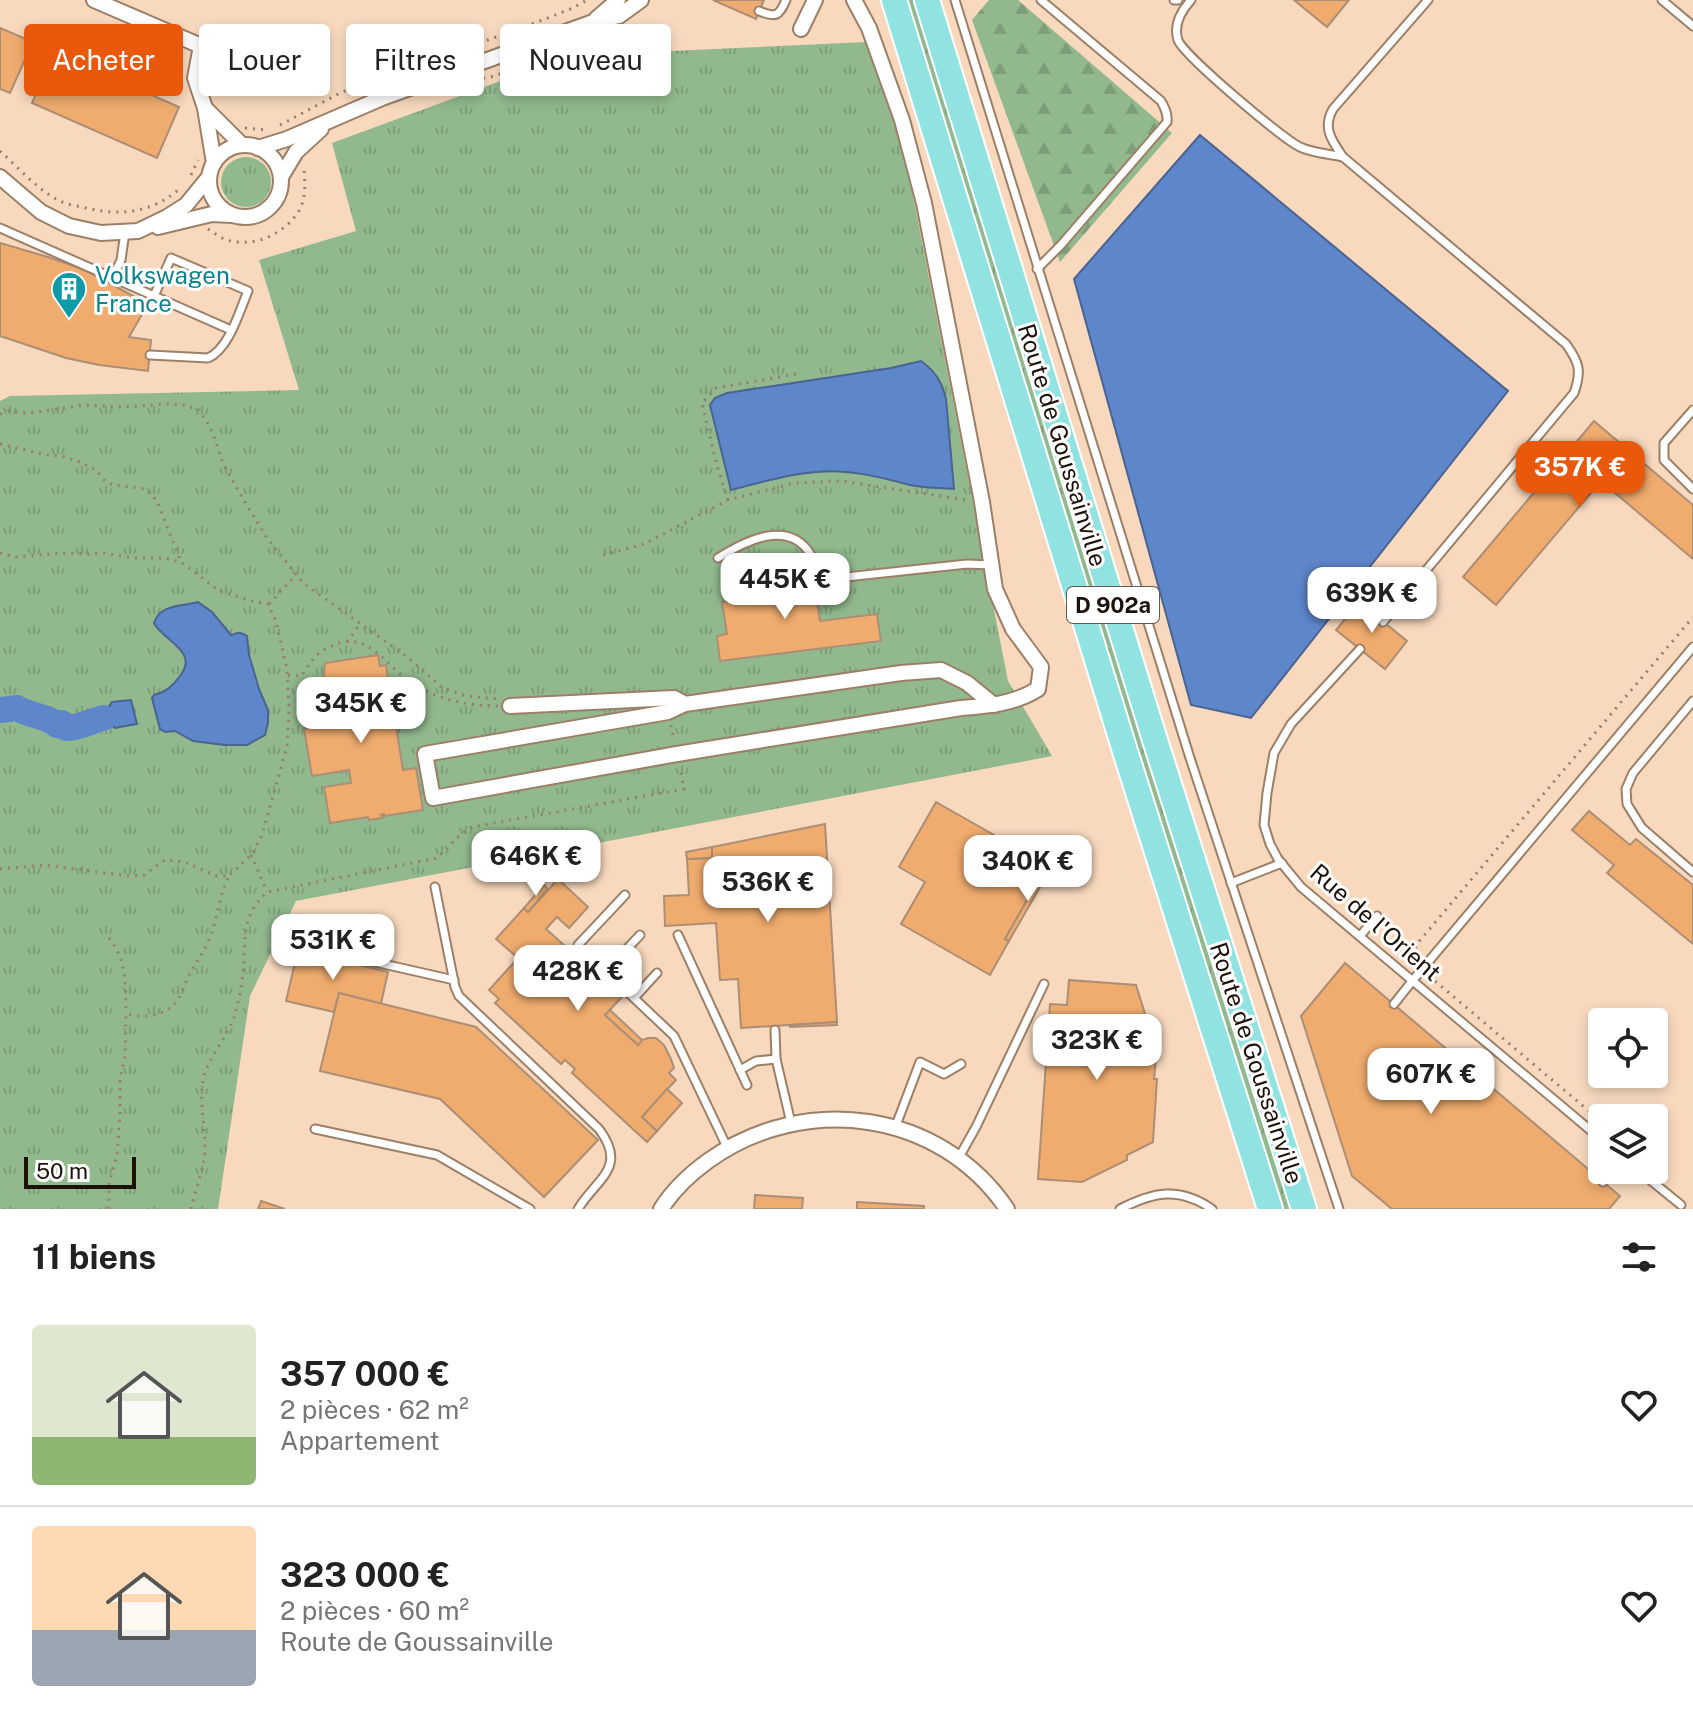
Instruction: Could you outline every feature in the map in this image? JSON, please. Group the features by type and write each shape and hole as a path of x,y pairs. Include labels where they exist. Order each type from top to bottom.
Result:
{"main road":[{"name":"Route de Goussainville","path":"894,0 1125,751 1270,1209"},
{"name":"Route de Goussainville","path":"927,0 1149,722 1304,1209"}],"street":[{"path":"94,0 201,46 195,78 205,108 210,189 223,209 234,215"},
{"path":"593,22 618,0"},
{"path":"258,148 287,139 382,98 593,22 619,16 641,0"},
{"path":"801,29 815,0"},
{"path":"854,0 869,28 902,120 929,227 982,502 995,589 1013,629 1041,667 1038,689 1023,699 994,705 677,754 433,798 425,754 668,712 685,704 941,670 967,683 994,705"},
{"path":"205,108 242,145"},
{"path":"281,177 296,152 330,120"},
{"path":"0,177 41,212 69,226 101,233 132,232 212,214 257,215 275,200 280,189 279,168 274,159 258,148 242,145 231,148 208,166 186,205 132,232"},
{"path":"509,703 674,698 685,704"},
{"path":"661,1209 692,1173 727,1147 791,1123 841,1119 895,1128 919,1137 958,1159 997,1194 1007,1209"}],"lane":[{"path":"759,11 774,15 782,11 786,0"},
{"path":"955,0 1190,758 1339,1209"},
{"path":"1037,269 1061,245 1168,118 1161,101 1041,0"},
{"path":"1191,0 1182,10 1178,22 1178,40 1194,61 1301,148 1343,157"},
{"path":"1383,622 1574,393 1580,379 1577,360 1566,344 1343,157 1330,138 1329,117 1333,109 1428,0"},
{"path":"1662,0 1693,26"},
{"path":"0,228 231,330"},
{"path":"113,277 132,232"},
{"path":"150,355 213,357 226,341 248,291 171,258 154,296"},
{"path":"1693,410 1664,443 1664,460 1693,489"},
{"path":"718,558 740,544 765,536 786,536 798,541 812,556 818,580 967,564 991,565"},
{"path":"1394,1004 1693,647"},
{"name":"Rue de l'Orient","path":"1360,649 1291,724 1274,753 1264,825 1270,844 1301,887 1588,1128"},
{"path":"1693,701 1633,773 1626,789 1627,804 1642,828 1693,872"},
{"path":"1231,883 1282,863"},
{"path":"435,887 459,996 608,1140 611,1166 578,1209"},
{"path":"625,895 578,945 674,1036 727,1147"},
{"path":"1360,936 1377,916"},
{"path":"606,971 640,935"},
{"path":"678,935 747,1085"},
{"path":"357,958 454,980"},
{"path":"634,998 657,973"},
{"path":"958,1159 1044,984"},
{"path":"775,1030 776,1059 791,1123"},
{"path":"740,1070 756,1061 776,1059"},
{"path":"895,1128 920,1062 944,1074 961,1064"},
{"path":"315,1129 437,1155 530,1209"},
{"path":"1655,1184 1684,1208"},
{"path":"1120,1209 1142,1197 1173,1193 1198,1200 1212,1209"}],"path":[{"path":"277,126 342,92 545,19 587,0"},
{"path":"238,125 267,130"},
{"path":"0,151 42,190 63,202 101,212 124,213 150,208 180,188"},
{"path":"204,227 234,241 262,240 282,230 301,205 306,190 304,165"},
{"path":"188,181 208,166"},
{"path":"728,500 702,403 716,388 802,373"},
{"path":"0,414 84,405 122,407 168,404 198,409 214,436 223,464 245,502 267,538 303,583 406,656 443,688 466,696 509,703"},
{"path":"0,444 61,456 96,470 113,485 146,489 157,501 181,562"},
{"path":"603,555 644,544 728,500 795,483 841,481 982,502"},
{"path":"0,553 16,557 104,553 133,558 165,558 181,562 218,590 268,604"},
{"path":"268,604 296,575"},
{"path":"126,1014 138,1017 161,1014 177,1001 203,955 220,907 221,890 229,876 251,855 262,835 287,746 288,675 276,621 268,604"},
{"path":"1588,1110 1422,970 1413,961 1416,945 1693,617"},
{"path":"347,642 360,624"},
{"path":"288,675 301,676 314,657 330,646 358,642 369,647 412,684 433,695 476,706 509,703"},
{"path":"191,1209 206,1144 202,1082 234,1018 244,970 244,932 257,902 267,892 437,858 472,827 684,789 677,754"},
{"path":"251,855 267,892"},
{"path":"0,869 44,865 129,876 144,875 165,860 184,862 217,876 229,876"},
{"path":"109,938 124,966 126,1014 117,1155 109,1184 109,1209"}],"green space":[{"path":"899,0 918,0 1297,1209 1278,1209"},
{"path":"989,0 1018,0 1172,133 1060,262 972,20"},
{"path":"867,42 904,150 1008,681 1052,756 296,901 250,996 218,1209 0,1209 0,401 10,396 299,390 259,260 356,231 332,143 460,96 484,96 484,87 500,81 500,96 671,96 671,51"},
{"path":"246,157 264,164 271,182 264,200 246,207 228,200 221,182 228,164"}],"water":[{"path":"1200,135 1508,391 1251,718 1191,705 1074,279"},
{"path":"921,361 937,377 946,399 954,489 915,486 864,474 829,471 784,477 731,490 710,405 715,398 727,393"},
{"path":"198,602 212,612 231,635 241,633 247,636 249,655 268,710 268,723 265,735 247,745 193,741 175,731 160,729 152,698 175,683 186,660 178,646 154,623 166,609"},
{"path":"131,700 137,724 115,728 104,719 103,715 112,702"}],"building":[{"path":"713,0 764,0 756,19"},
{"path":"1294,0 1349,0 1327,27"},
{"path":"0,28 24,38 24,62 10,93 0,89"},
{"path":"35,96 154,96 179,107 157,158 32,103"},
{"name":"Volkswagen France","path":"0,243 85,270 148,304 129,337 151,340 148,371 66,358 0,336"},
{"path":"1594,421 1693,505 1693,559 1601,481 1496,605 1463,577"},
{"path":"810,569 812,588 804,589 805,596 816,595 820,621 877,614 881,641 720,661 717,636 727,634 722,602 731,601 730,586 783,579 782,572"},
{"path":"1359,602 1407,641 1385,669 1336,630"},
{"path":"378,655 380,666 386,665 390,691 386,692 388,708 393,708 403,770 416,768 423,810 384,814 382,818 369,820 368,817 330,823 324,787 351,783 349,770 312,776 304,729 338,723 336,713 325,715 320,678 324,676 325,663"},
{"path":"936,802 1047,865 1005,939 1009,941 990,975 901,924 925,882 899,867"},
{"path":"1589,811 1630,845 1636,839 1693,885 1693,944 1607,873 1614,865 1572,830"},
{"path":"825,824 837,1022 741,1028 738,979 720,980 716,923 665,926 664,896 689,895 687,859 712,858 712,847"},
{"path":"712,847 712,858 687,859 686,852"},
{"path":"1047,865 1051,868 1009,941 1005,939"},
{"path":"558,879 588,907 569,928 557,917 546,929 622,997 605,1015 638,1045 642,1040 656,1038 664,1045 671,1059 674,1068 669,1073 676,1080 642,1117 657,1131 647,1142 572,1073 575,1069 565,1060 561,1064 495,1003 499,999 489,990 518,958 496,939 524,908 528,912"},
{"path":"544,885 548,889 528,912 524,908"},
{"path":"298,950 388,972 381,1004 339,993 334,1012 286,1001"},
{"path":"1345,963 1588,1169 1588,1184 1606,1184 1620,1196 1609,1209 1392,1209 1352,1176 1301,1016"},
{"path":"1069,980 1136,985 1156,1049 1153,1050 1156,1058 1154,1079 1157,1079 1153,1142 1127,1155 1127,1160 1082,1182 1038,1179 1050,1004 1067,1005"},
{"path":"339,993 476,1027 598,1140 544,1197 440,1099 320,1071"},
{"path":"610,1010 642,1040 638,1045 605,1015"},
{"path":"837,1022 837,1025 790,1027 790,1025"},
{"path":"667,1089 682,1103 657,1131 642,1117"},
{"path":"755,1195 803,1198 802,1209 754,1209"},
{"path":"261,1201 285,1209 258,1209"},
{"path":"857,1202 924,1206 924,1209 857,1209"}],"waterway":[{"path":"0,710 17,708 57,725 62,723 66,728 103,718"}],"place":[{"name":"Volkswagen France","path":"69,320"}]}
